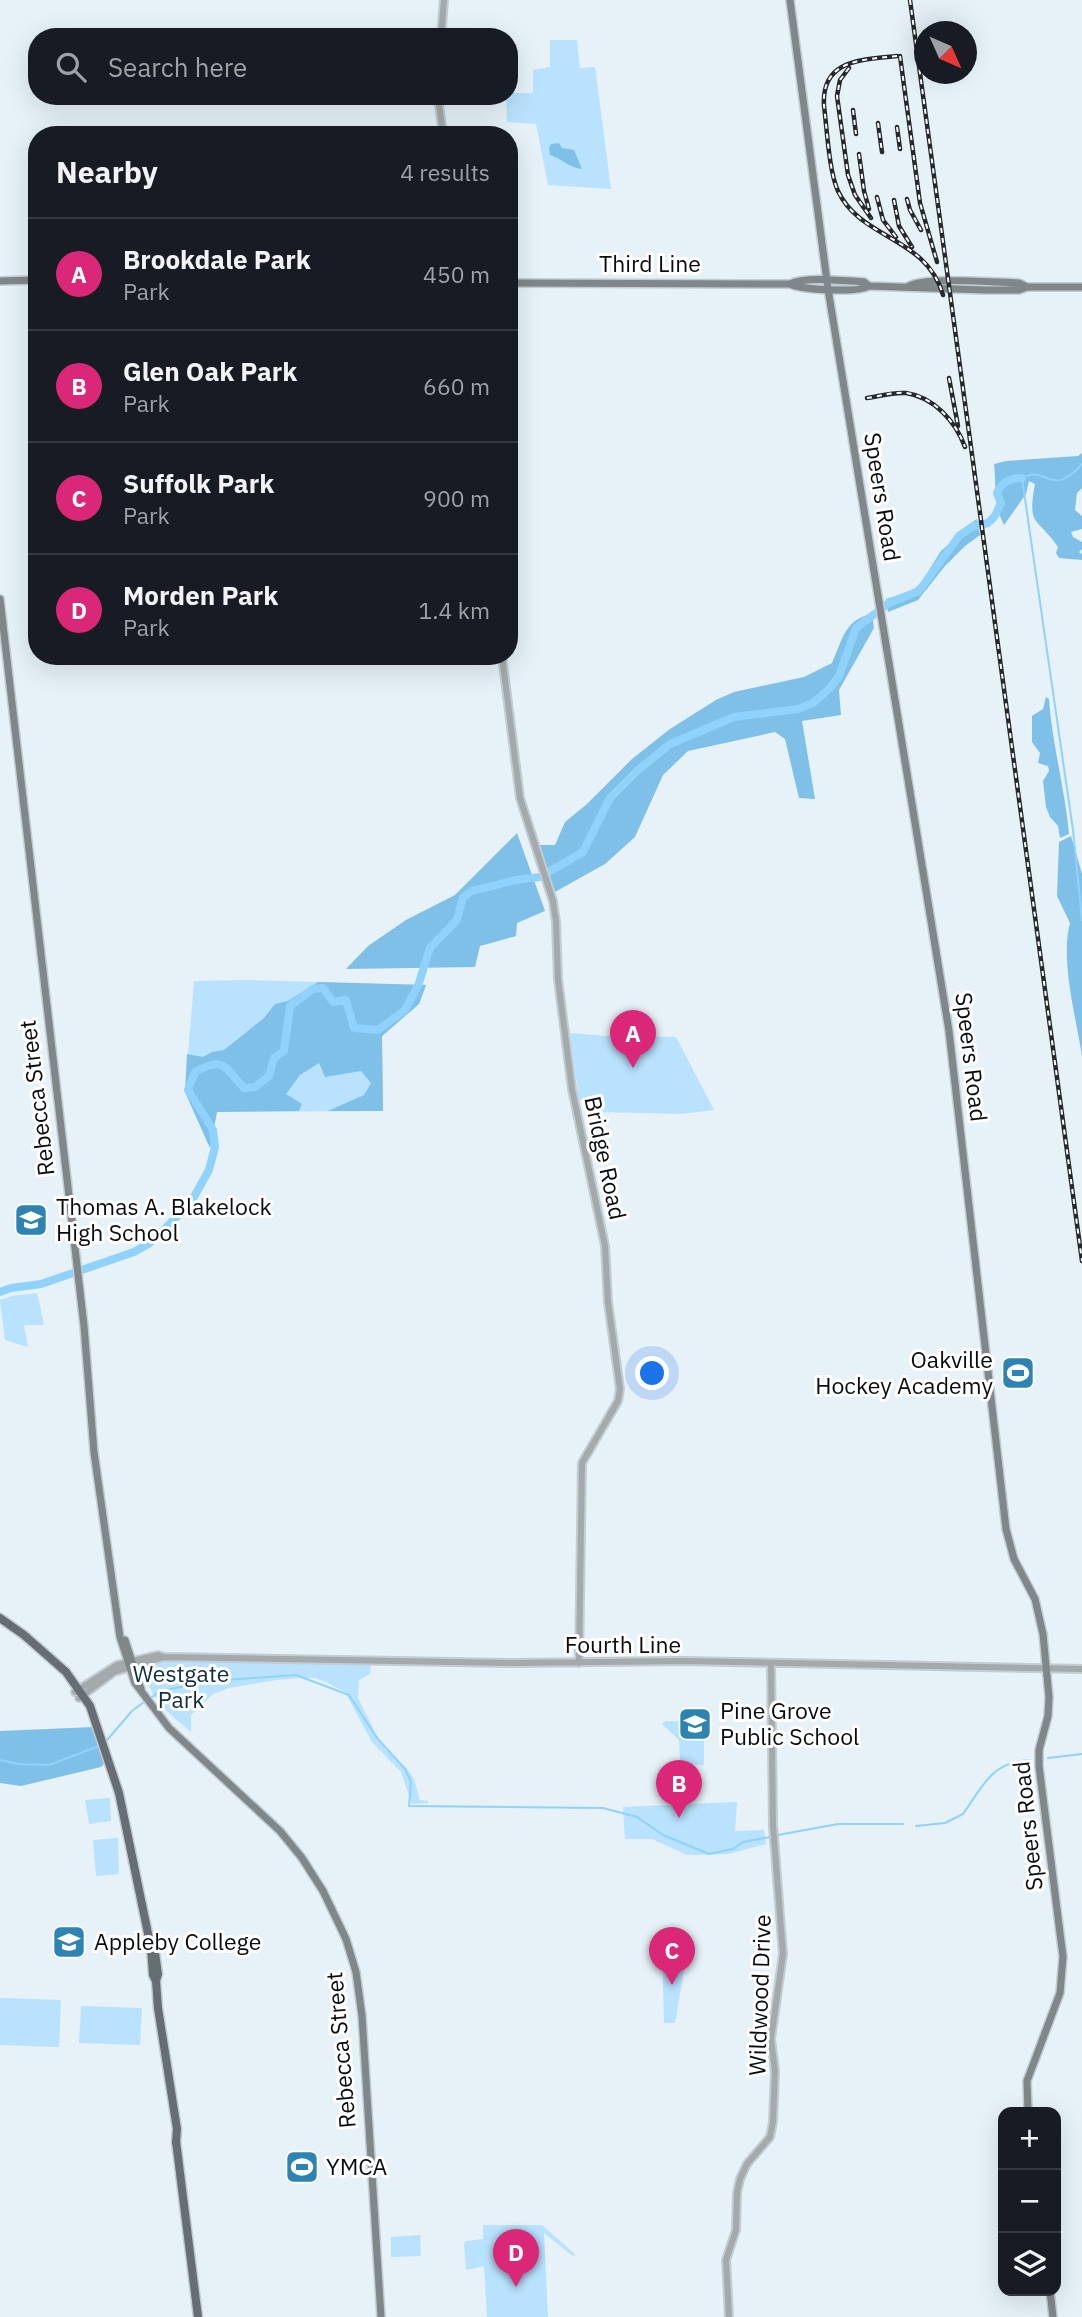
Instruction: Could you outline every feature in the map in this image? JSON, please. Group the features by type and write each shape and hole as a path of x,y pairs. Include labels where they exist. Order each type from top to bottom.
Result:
{"main road":[{"name":"Speers Road","path":"790,0 827,285 949,1031 1006,1529 1010,1550 1035,1599 1040,1615 1047,1668 1049,1705 1039,1750 1039,1766 1063,1957 1060,1993 1027,2081 1028,2107"},
{"path":"0,281 28,281"},
{"name":"Third Line","path":"518,283 790,284 797,288 827,285 864,289 869,286 909,286 916,289 985,290 1082,287"},
{"name":"Rebecca Street","path":"0,599 84,1326 94,1452 115,1609 130,1663 141,1689 169,1728 280,1830 303,1858 323,1891 346,1940 356,1972 362,2017 381,2317"},
{"path":"0,1618 24,1635 60,1668 62,1676 79,1693 91,1713 105,1747 119,1793 156,1981 198,2317"},
{"path":"1051,2296 1053,2317"}],"street":[{"path":"442,28 444,0"},
{"path":"439,105 442,126"},
{"name":"Bridge Road","path":"503,665 520,798 553,901 558,979 572,1090 605,1246 608,1302 620,1389 618,1401 582,1463 579,1662"},
{"name":"Fourth Line","path":"79,1693 130,1663 164,1657 1082,1669"},
{"name":"Wildwood Drive","path":"729,2317 726,2260 736,2230 740,2179 747,2164 769,2137 773,2122 775,2071 771,2039 783,1954 773,1825 771,1663"}],"green space":[{"path":"550,40 577,40 580,68 595,67 611,189 548,185 536,124 507,122 506,105 518,105 518,93 533,93 533,70 550,67"},
{"path":"194,981 426,985 419,1004 382,1036 383,1111 217,1112 210,1148 185,1092"},
{"path":"570,1033 676,1037 714,1110 681,1114 603,1112 602,1100 579,1100"},
{"path":"37,1293 44,1325 24,1325 28,1347 5,1340 0,1300"},
{"name":"Westgate Park","path":"172,1661 371,1664 370,1674 359,1680 358,1698 385,1749 406,1767 414,1779 420,1800 428,1803 412,1804 401,1772 372,1742 345,1692 315,1678 276,1680 229,1688 213,1694 191,1715 191,1732 156,1699 144,1671 149,1665"},
{"path":"665,1721 704,1722 704,1765 680,1764 679,1740 662,1724"},
{"path":"110,1798 111,1821 89,1824 85,1800"},
{"path":"737,1802 735,1831 764,1830 766,1844 728,1854 687,1855 652,1839 625,1839 623,1807"},
{"path":"118,1838 119,1874 96,1876 93,1840"},
{"path":"662,1947 688,1947 675,2023 664,2023"},
{"path":"0,1998 61,2000 59,2047 0,2045"},
{"path":"81,2006 142,2008 140,2045 79,2043"},
{"path":"483,2225 542,2225 575,2254 573,2256 544,2233 548,2317 487,2317 484,2266 466,2270 464,2244 466,2241 483,2239"},
{"path":"420,2235 421,2256 391,2257 391,2237"}],"shaded area":[{"path":"559,143 562,148 574,150 582,169 550,155 551,144"},
{"path":"1082,453 1082,488 1077,493 1075,510 1082,516 1082,529 1071,532 1073,537 1082,542 1079,552 1082,554 1082,560 1059,558 1056,553 1058,547 1033,515 1035,484 1029,481 1026,494 1004,525 996,502 994,464 1078,456"},
{"path":"977,519 980,535 945,566 918,600 888,612 886,599 912,591 921,583 941,551 955,539 958,532"},
{"path":"872,614 874,628 839,690 841,715 802,721 815,799 799,798 785,739 775,732 688,751 663,775 635,837 605,864 553,893 538,845 555,845 565,822 632,759 670,729 716,700 734,692 804,677 832,663 850,626"},
{"path":"1046,697 1049,699 1069,834 1060,838 1058,826 1046,807 1043,781 1049,771 1048,766 1038,763 1040,753 1032,742 1032,716 1043,709"},
{"path":"517,833 545,911 517,923 516,936 480,946 475,967 346,969 368,946 406,920 455,895"},
{"path":"1071,836 1082,874 1082,1056 1068,971 1067,938 1070,923 1057,896 1059,842"},
{"path":"318,982 426,985 419,1004 382,1036 383,1111 328,1111 364,1095 371,1083 361,1071 325,1077 319,1063 300,1075 286,1094 302,1104 299,1111 217,1112 210,1148 185,1092 187,1054 203,1057 224,1050 264,1018 275,1004 288,1001"},
{"path":"94,1727 105,1763 101,1767 21,1786 0,1783 0,1731"}],"waterway":[{"path":"1082,464 1071,474 1056,481 1038,475 1022,478 1073,830 1082,920"},
{"path":"0,1292 41,1284 134,1252 150,1243 190,1204 209,1170 215,1147 213,1130 188,1090 195,1072 218,1064 227,1069 244,1088 255,1087 269,1076 274,1058 284,1051 290,1006 313,989 323,988 333,1002 346,1000 354,1028 378,1030 405,1010 418,986 430,948 457,920 463,897 472,891 540,877 583,852 610,798 670,744 734,717 798,709 813,703 839,676 856,628 889,603 919,591 959,536 972,527 988,523 995,516 1001,503 997,493 1001,486 1022,478"},
{"path":"151,1698 160,1691 211,1681 296,1675 349,1695 377,1738 405,1769 411,1782 409,1806 603,1808 637,1817 663,1835 709,1854 733,1849 743,1842 770,1837"},
{"path":"107,1740 132,1711 144,1702"},
{"path":"0,1760 18,1764 49,1765 99,1746"},
{"path":"1048,1758 1082,1754"},
{"path":"916,1826 945,1823 963,1814 989,1777 1006,1765 1030,1760"},
{"path":"778,1835 838,1824 903,1824"}],"railway":[{"path":"910,0 1082,1261"},
{"path":"897,56 846,65 829,79 824,106 832,173 838,191 848,207 862,220 923,261 935,276 943,295"},
{"path":"900,56 920,203 937,262"},
{"path":"849,68 840,80 837,96 848,175 855,195 871,218"},
{"path":"853,110 856,134"},
{"path":"878,123 882,152"},
{"path":"897,127 900,149"},
{"path":"859,154 869,209"},
{"path":"877,197 883,220 896,237"},
{"path":"907,199 921,230"},
{"path":"894,200 899,226 912,247"},
{"path":"949,378 958,426"},
{"path":"867,398 901,393 916,395 943,412 965,447"}],"place":[{"name":"Brookdale Park","path":"633,1068"},
{"name":"Thomas A. Blakelock High School","path":"31,1220"},
{"name":"Oakville Hockey Academy","path":"1018,1373"},
{"name":"Pine Grove Public School","path":"695,1724"},
{"name":"Glen Oak Park","path":"679,1818"},
{"name":"Appleby College","path":"69,1942"},
{"name":"Suffolk Park","path":"672,1985"},
{"name":"YMCA","path":"302,2167"},
{"name":"Morden Park","path":"516,2287"}]}
